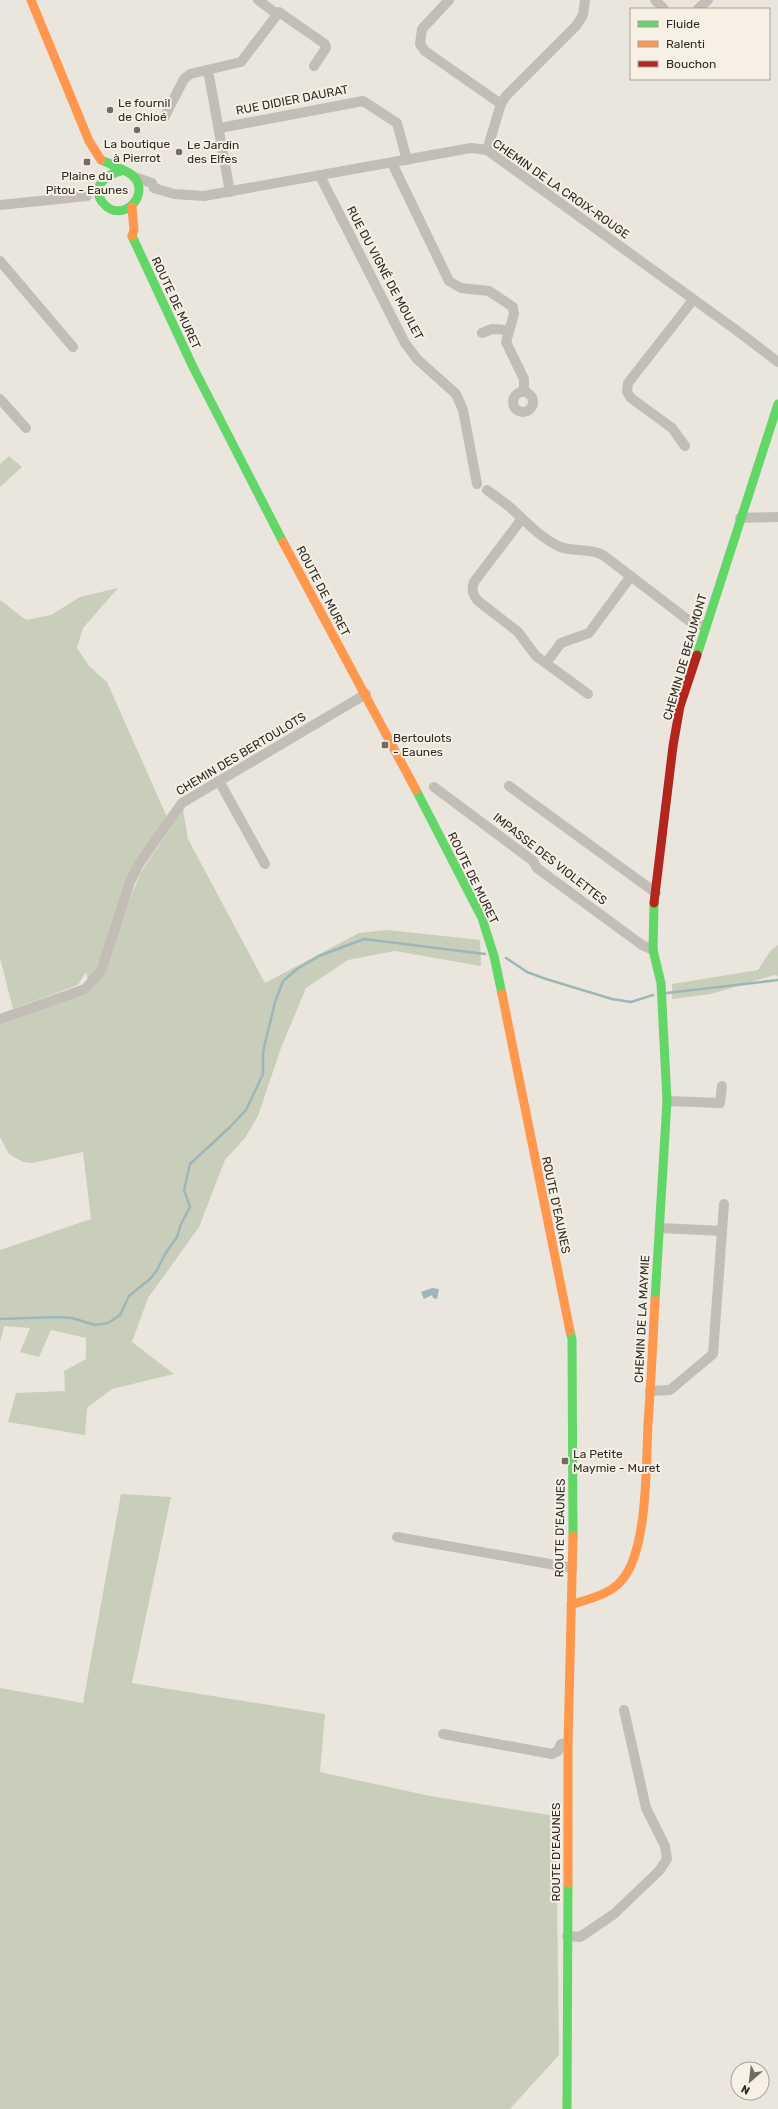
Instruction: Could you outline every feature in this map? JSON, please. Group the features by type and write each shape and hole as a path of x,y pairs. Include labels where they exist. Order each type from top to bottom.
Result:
{"main road":[{"path":"31,0 89,141 101,160 134,177 139,189 139,196 132,207 121,219 107,208 100,200 98,187 108,173 121,171"},
{"path":"101,160 100,166 103,178"},
{"path":"132,207 134,230 132,236"},
{"name":"ROUTE DE MURET","path":"121,219 127,233 132,236 193,367 244,463 275,527 366,694 482,918 494,956"},
{"name":"CHEMIN DE BEAUMONT","path":"662,997 661,983 653,950 656,893 673,746 680,706 778,404"},
{"name":"ROUTE D'EAUNES","path":"494,956 572,1339 574,1446 568,1742 567,2109"},
{"name":"CHEMIN DE LA MAYMIE","path":"571,1605 612,1589 624,1579 634,1560 644,1498 667,1101 662,997"}],"street":[{"path":"258,0 277,14 279,12 325,44 326,48 314,66"},
{"path":"449,0 422,29 420,44 425,51 501,104"},
{"path":"487,150 501,104 506,96 576,26 583,15 585,0"},
{"path":"655,0 663,8"},
{"path":"699,8 708,0"},
{"path":"164,118 184,79 195,71 208,70 241,62 277,14"},
{"path":"208,70 220,128 230,192"},
{"name":"RUE DIDIER DAURAT","path":"220,128 363,101 397,123 407,160"},
{"name":"CHEMIN DE LA CROIX-ROUGE","path":"134,177 152,183 154,188 174,194 190,196 230,192 471,148 487,150 778,362"},
{"path":"392,163 449,281 460,288 489,291 513,307 514,314 508,330 506,346 524,379 524,391"},
{"name":"RUE DU VIGNÉ DE MOULET","path":"320,176 405,342 417,359 456,394 463,410 477,484"},
{"path":"86,196 98,187"},
{"path":"139,196 151,192 154,188"},
{"path":"0,205 86,196 100,200"},
{"path":"0,261 73,347"},
{"path":"685,446 672,428 631,398 627,392 628,383 694,300"},
{"path":"482,333 492,329 508,330"},
{"path":"0,399 26,428"},
{"path":"487,490 522,520 559,546 597,552 692,623 706,626"},
{"path":"740,518 778,517"},
{"path":"522,520 474,582 472,588 477,600 518,632 530,650 546,664 588,694"},
{"path":"546,664 560,643 589,633 631,576"},
{"name":"CHEMIN DES BERTOULOTS","path":"0,1019 85,989 96,977 101,971 124,896 139,864 182,803 366,694"},
{"path":"219,781 265,864"},
{"path":"509,786 656,893"},
{"name":"IMPASSE DES VIOLETTES","path":"434,787 533,861 537,868 642,945 653,950"},
{"path":"667,1101 720,1103 722,1086"},
{"path":"650,1391 670,1390 710,1359 714,1350 724,1204"},
{"path":"660,1228 722,1231"},
{"path":"397,1537 572,1568"},
{"path":"567,1936 580,1937 614,1914 636,1895 659,1871 667,1859 665,1846 646,1808 624,1710"},
{"path":"443,1734 552,1754 558,1751 561,1744 568,1742"}],"green space":[{"path":"9,456 22,467 0,487 0,464"},
{"path":"118,588 83,628 77,648 89,666 107,682 167,817 130,875 115,913 127,906 141,872 183,810 188,839 265,983 359,933 388,930 480,940 481,966 395,951 348,960 306,988 281,1048 258,1116 245,1138 225,1160 199,1227 148,1298 132,1342 174,1374 112,1389 87,1408 85,1435 8,1422 16,1393 65,1391 64,1371 86,1359 86,1338 51,1330 39,1357 20,1352 30,1328 4,1326 0,1343 0,1250 91,1219 83,1152 32,1163 23,1162 9,1154 0,1137 0,1024 90,992 86,972 78,985 13,1009 0,958 0,600 26,620 51,615 80,597"},
{"path":"778,945 778,976 775,975 711,994 672,999 672,984 758,970 771,950"},
{"path":"121,1494 171,1497 132,1683 325,1714 320,1772 430,1796 556,1816 559,2055 510,2109 0,2109 0,1688 83,1703"}],"water":[{"path":"432,1288 439,1289 437,1299 433,1298 432,1295 424,1299 421,1292"}],"waterway":[{"path":"0,1319 56,1317 72,1318 95,1325 108,1323 120,1315 129,1296 151,1278 177,1237 181,1224 190,1207 184,1190 190,1164 246,1110 263,1074 263,1052 275,1002 283,981 297,969 319,956 364,939 485,954"},
{"path":"506,958 527,972 612,999 631,1002 653,995"},
{"path":"667,993 778,980"}],"traffic: fast":[{"path":"101,160 132,175 138,182 139,190 137,198 126,209 118,211 111,209 103,203 98,192 99,187 105,178 121,171"},
{"path":"132,236 193,367 283,542"},
{"path":"697,655 778,404"},
{"path":"416,790 482,918 494,956 502,994"},
{"path":"654,903 653,950 661,983 667,1101 655,1300"},
{"path":"570,1331 572,1339 573,1536"},
{"path":"567,2109 568,1883"}],"traffic: slow":[{"path":"31,0 89,141 101,160"},
{"path":"132,207 134,230 132,236"},
{"path":"283,542 416,790"},
{"path":"502,994 570,1331"},
{"path":"571,1605 605,1593 617,1585 622,1580 630,1566 637,1549 646,1483 655,1300"},
{"path":"568,1883 568,1743 573,1536"}],"traffic: jam":[{"path":"654,903 673,746 680,706 697,655"}],"place":[{"name":"Le fournil de Chloé","path":"110,110"},
{"name":"La boutique à Pierrot","path":"137,130"},
{"name":"Le Jardin des Elfes","path":"179,152"},
{"name":"Plaine du Pitou - Eaunes","path":"87,162"},
{"name":"Bertoulots - Eaunes","path":"385,745"},
{"name":"La Petite Maymie - Muret","path":"565,1461"}]}
